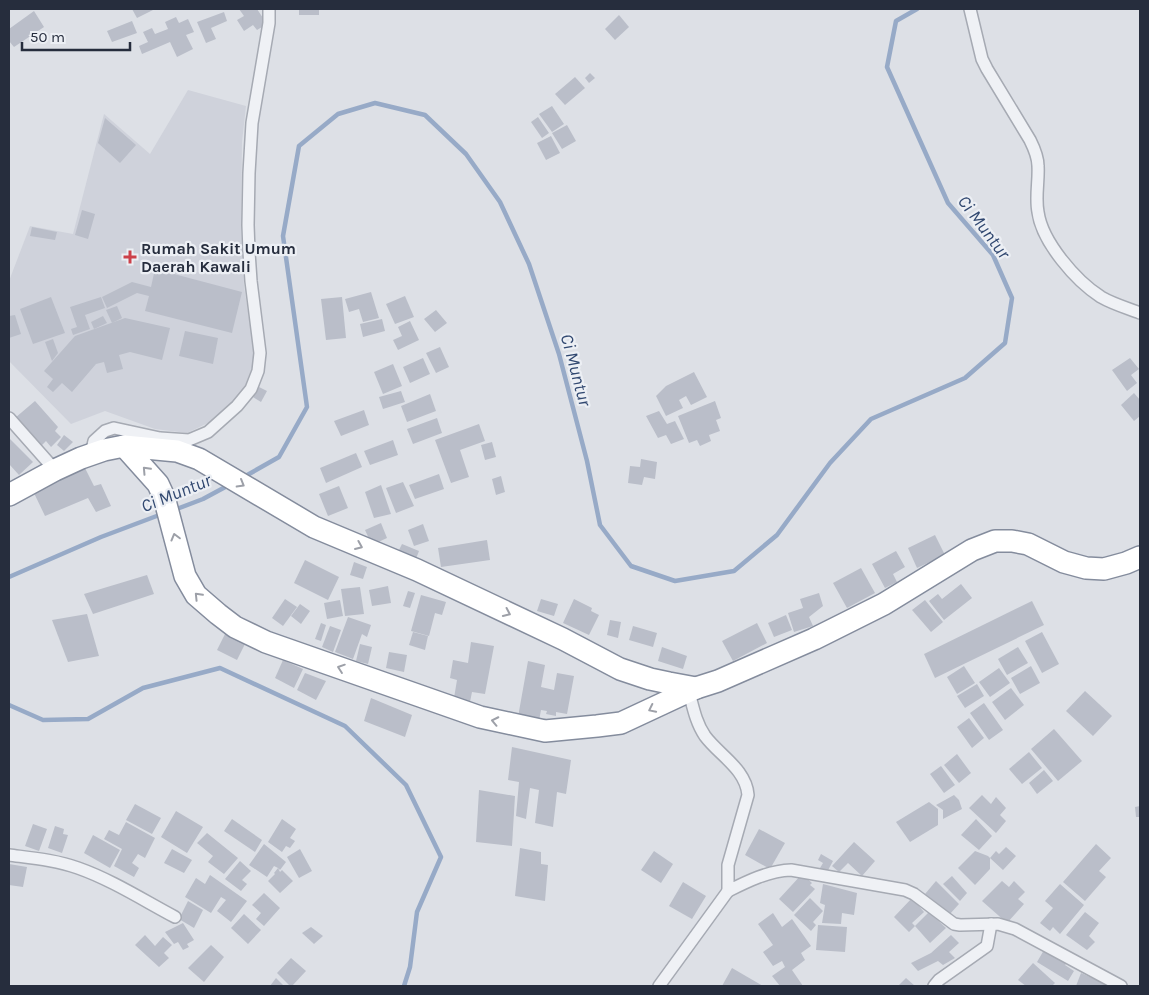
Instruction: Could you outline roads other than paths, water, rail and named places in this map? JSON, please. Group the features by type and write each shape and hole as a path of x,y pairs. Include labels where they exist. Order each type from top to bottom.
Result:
{"highway":[{"path":"124,446 158,484 164,497 185,576 196,595 234,626 266,642 480,717 545,732 621,723 840,626 884,604 972,550 994,541 1012,541 1028,544 1064,562 1086,568 1104,569 1140,557"},
{"path":"9,495 55,470 90,454 104,450 124,446 177,451 199,459 314,527 417,570 620,669 693,690"}],"street":[{"path":"90,454 94,441 105,431 114,428 160,438 189,440 208,432 237,406 251,389 258,371 260,352 249,252 249,182 252,123 269,23 269,9"},
{"path":"970,9 982,59 1034,149 1038,166 1038,213 1040,224 1046,236 1070,269 1091,290 1112,302 1140,313"},
{"path":"9,418 55,470"},
{"path":"693,690 698,722 704,733 712,744 736,768 748,786 748,794 728,865 728,890"},
{"path":"9,855 57,862 77,868 102,878 175,917"},
{"path":"659,986 728,890 778,870 791,870 905,890 914,894 954,924 998,924 1015,929 1121,986"},
{"path":"934,986 987,946 991,924"}],"waterway":[{"name":"Ci Muntur","path":"242,478 279,457 307,407 283,236 299,146 338,114 375,103 425,115 466,154 500,202 529,264 559,354 587,461 600,525 631,566 675,581 734,571 777,535 830,463 871,419 965,378 1005,343 1012,298 993,255 948,203 887,67 896,21 917,9"},
{"name":"Ci Muntur","path":"174,510 203,499 229,485"},
{"name":"Ci Muntur","path":"9,577 101,537 162,514"},
{"name":"Ci Muntur","path":"9,705 43,720 88,719 143,688 220,668 345,726 406,785 441,857 417,912 410,967 404,986"}],"place":[{"name":"Rumah Sakit Umum Daerah Kawali","path":"130,257"}]}
